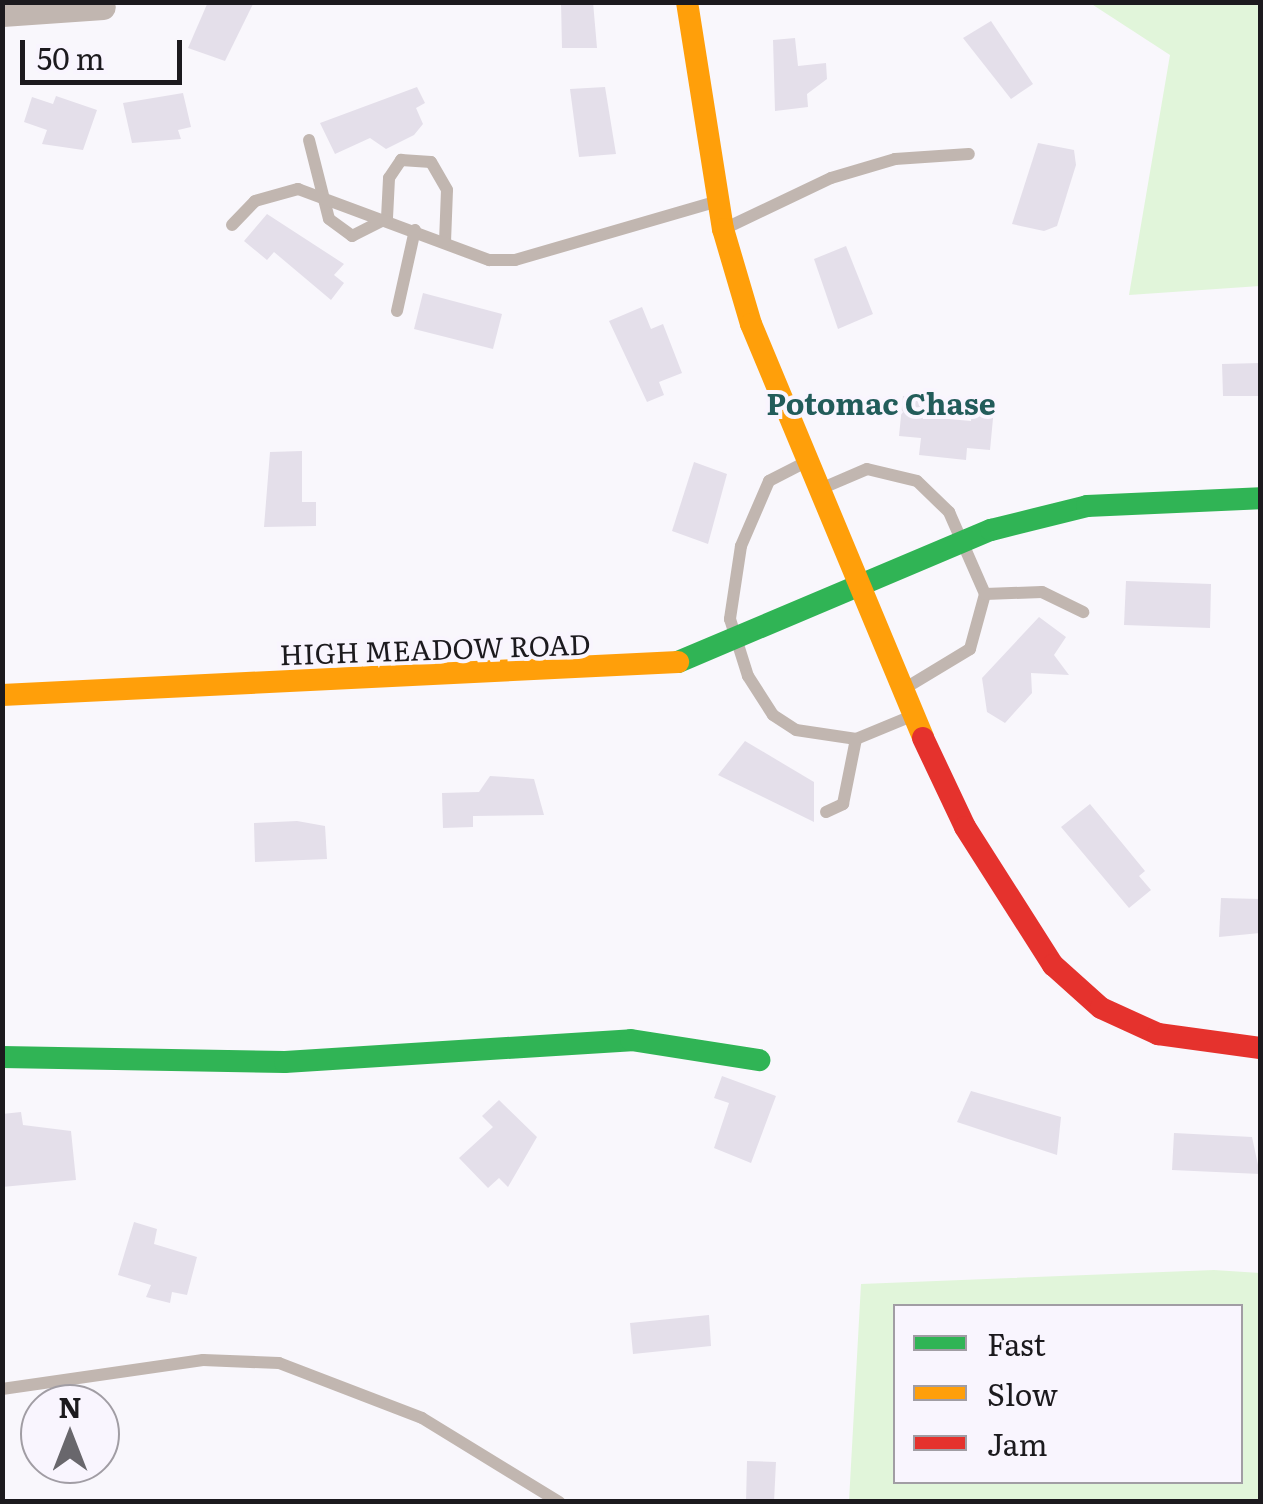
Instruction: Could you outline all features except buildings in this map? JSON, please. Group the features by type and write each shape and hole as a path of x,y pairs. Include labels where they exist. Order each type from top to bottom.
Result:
{"street":[{"path":"687,2 723,229 855,592 965,827 1053,965 1101,1008 1158,1034 1260,1048"},
{"path":"2,14 102,7"},
{"name":"HIGH MEADOW ROAD","path":"2,696 662,670 736,643 960,544 1086,506 1260,498"},
{"path":"2,1056 285,1062 631,1040 760,1060"}],"lane":[{"path":"309,140 337,230 364,235 387,218 395,166 422,156 447,190 445,242"},
{"path":"723,229 831,178 896,159 970,154"},
{"path":"232,225 255,200 298,189 324,194 489,260 545,256 718,202"},
{"path":"396,311 415,230"},
{"path":"805,462 769,481 741,546 730,619 736,643 773,715 796,730 856,739 912,716"},
{"path":"816,491 867,470 900,472 936,494 985,594 970,649 900,692"},
{"path":"985,594 1042,592 1084,612"},
{"path":"826,812 843,804 856,739"},
{"path":"2,1389 203,1360 279,1363 422,1418 559,1502"}],"green space":[{"path":"1090,3 1260,3 1260,286 1129,295 1170,55"},
{"path":"1214,1270 1260,1273 1260,1501 849,1501 861,1284"}],"traffic: fast":[{"path":"678,662 991,530 1087,506 1260,498"},
{"path":"2,1057 285,1062 631,1040 759,1060"}],"traffic: slow":[{"path":"687,2 723,229 751,324 923,738"},
{"path":"2,695 678,662"}],"traffic: jam":[{"path":"923,738 965,827 1053,965 1101,1008 1158,1034 1260,1048"}],"district":[{"name":"Potomac Chase","path":"881,402"}]}
